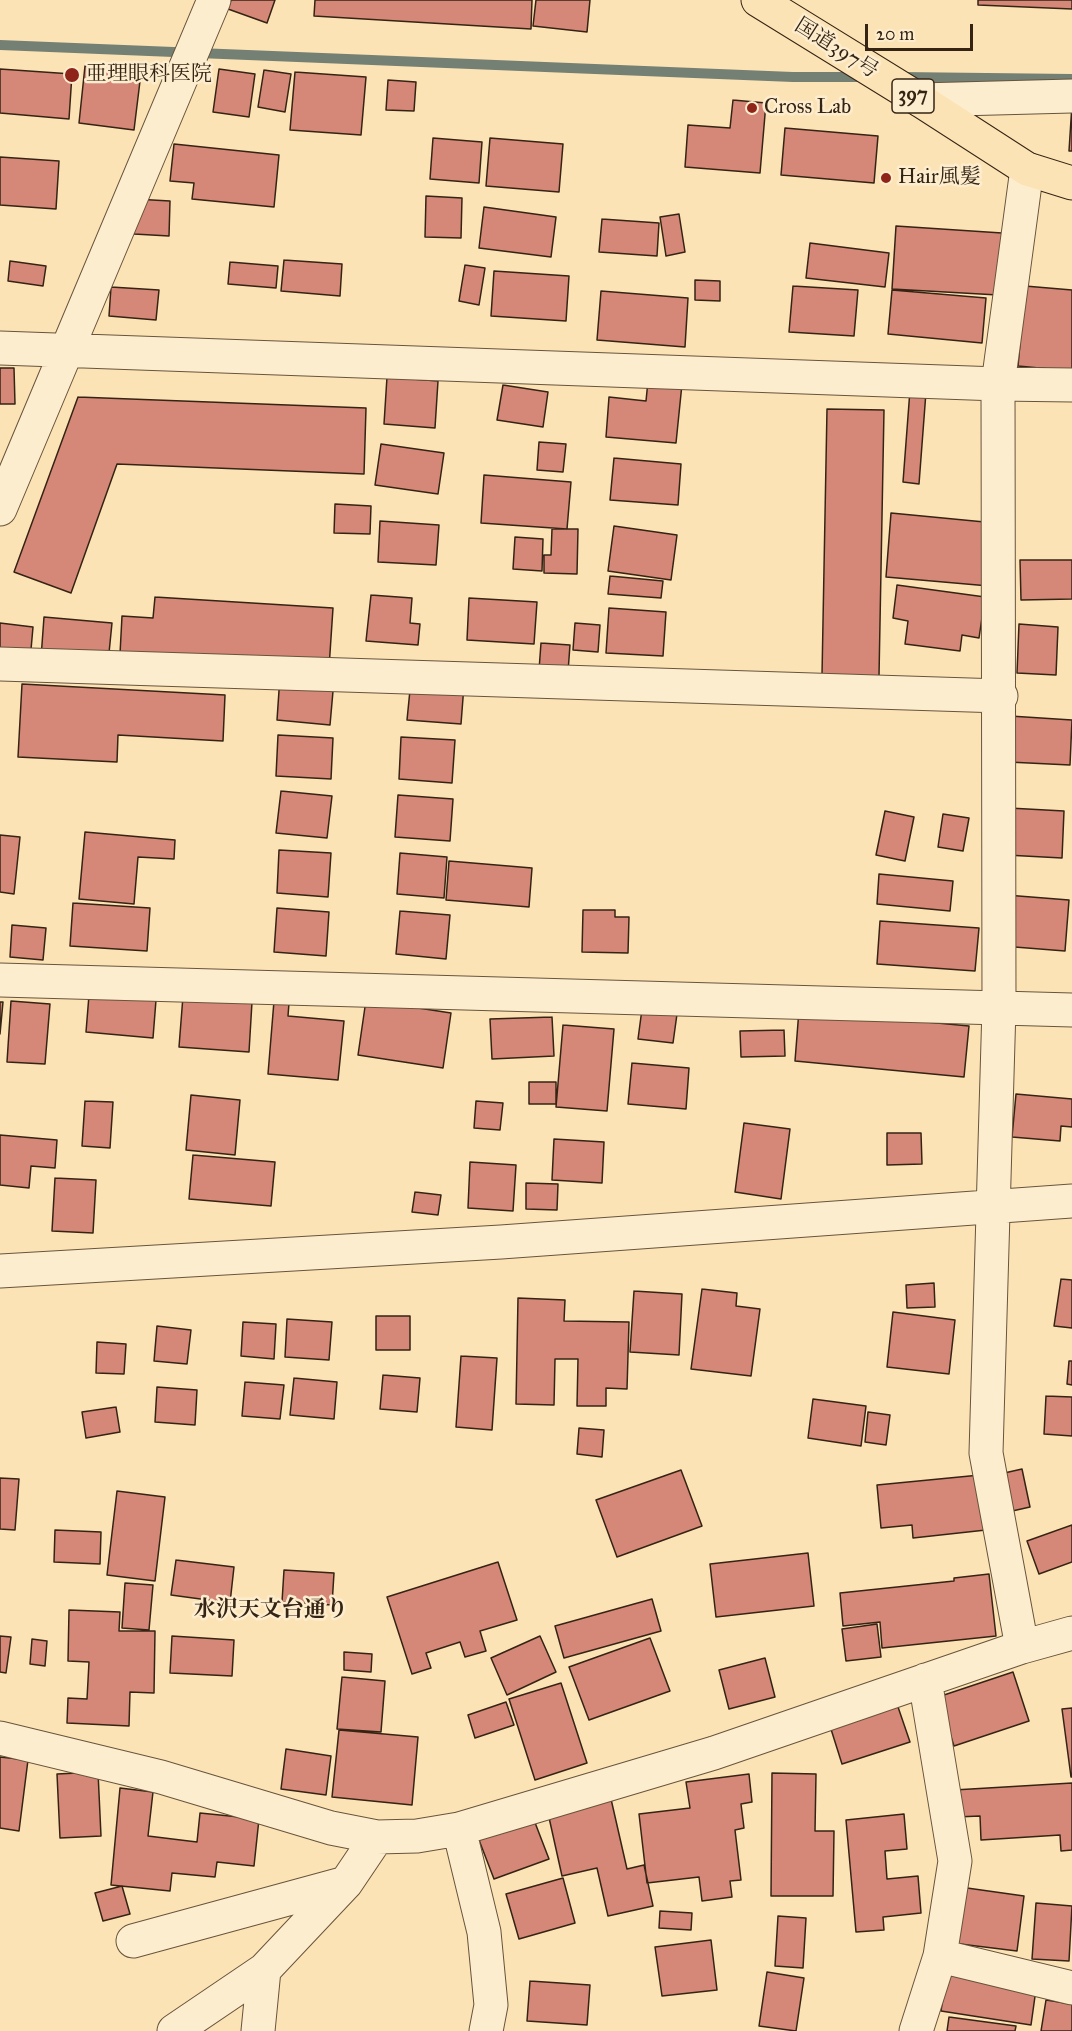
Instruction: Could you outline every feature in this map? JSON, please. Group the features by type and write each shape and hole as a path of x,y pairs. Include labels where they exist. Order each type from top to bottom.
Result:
{"highway":[{"name":"国道397号","path":"758,0 1027,169 1072,183"}],"street":[{"path":"0,509 214,0"},
{"path":"920,100 1072,96"},
{"path":"1022,1647 986,1453 999,1007 998,384 1027,169"},
{"path":"0,348 1072,385"},
{"path":"0,664 1000,696"},
{"path":"0,980 1072,1010"},
{"path":"0,1270 513,1242 1072,1201"},
{"path":"0,1738 161,1777 331,1828 376,1837 417,1836 459,1829 714,1753 1022,1647 1072,1633"},
{"path":"916,2031 940,1956 955,1861 925,1680"},
{"path":"459,1829 484,1932 491,2006 486,2031"},
{"path":"174,2031 264,1970 346,1883 376,1837"},
{"path":"133,1941 346,1883"},
{"path":"940,1956 1072,1988"},
{"path":"258,2031 264,1970"}],"building":[{"path":"231,0 275,0 267,23 228,9"},
{"path":"315,0 532,0 531,29 314,16"},
{"path":"536,0 590,0 587,32 533,26"},
{"path":"978,0 1072,0 1072,9 978,5"},
{"path":"85,66 141,73 134,130 79,123"},
{"path":"0,69 72,74 69,119 0,113"},
{"path":"219,69 255,74 249,117 213,112"},
{"path":"264,70 291,74 285,112 258,107"},
{"path":"295,72 366,77 361,135 290,130"},
{"path":"388,80 416,82 414,111 386,110"},
{"path":"733,100 766,103 760,173 685,167 688,125 730,128"},
{"path":"1072,104 1072,151 1069,151"},
{"path":"785,128 878,136 874,183 781,175"},
{"path":"433,138 482,142 479,183 430,179"},
{"path":"490,138 563,144 559,192 486,186"},
{"path":"174,144 279,155 274,207 192,199 194,183 170,181"},
{"path":"0,157 59,161 56,209 0,205"},
{"path":"426,196 462,198 461,238 425,237"},
{"path":"135,199 170,201 169,236 134,234"},
{"path":"484,207 556,217 551,257 479,248"},
{"path":"679,214 685,252 666,256 660,217"},
{"path":"602,219 659,223 657,256 599,252"},
{"path":"896,226 1002,233 998,295 892,289"},
{"path":"810,243 889,253 885,287 806,278"},
{"path":"284,260 342,264 340,296 281,291"},
{"path":"10,261 46,266 43,286 8,281"},
{"path":"230,262 278,266 276,288 228,284"},
{"path":"465,265 485,268 479,305 459,301"},
{"path":"494,271 569,276 566,321 491,316"},
{"path":"695,280 720,281 720,301 695,300"},
{"path":"793,286 858,290 854,336 789,332"},
{"path":"1025,286 1072,290 1072,371 1018,366"},
{"path":"111,287 159,290 156,320 109,316"},
{"path":"892,290 986,298 982,343 888,334"},
{"path":"601,291 688,298 685,347 597,340"},
{"path":"0,368 14,368 15,404 0,404"},
{"path":"387,377 438,381 435,428 384,424"},
{"path":"648,381 682,384 676,443 606,437 609,397 646,401"},
{"path":"503,385 548,392 543,427 497,420"},
{"path":"910,390 926,392 919,484 903,482"},
{"path":"78,397 366,408 364,474 117,464 71,593 14,572"},
{"path":"827,409 884,410 879,676 822,675"},
{"path":"539,442 566,444 563,472 537,470"},
{"path":"381,444 444,453 438,494 375,485"},
{"path":"614,458 681,464 678,505 610,500"},
{"path":"484,475 571,482 567,529 481,523"},
{"path":"335,504 371,506 370,534 334,533"},
{"path":"891,513 995,523 989,586 886,577"},
{"path":"380,521 439,525 436,565 378,562"},
{"path":"614,526 677,535 671,580 608,571"},
{"path":"552,529 578,529 577,574 544,573 544,555 551,555"},
{"path":"515,537 543,539 542,571 513,569"},
{"path":"1020,560 1072,560 1072,599 1021,600"},
{"path":"610,576 663,581 661,598 608,594"},
{"path":"897,585 985,597 979,638 962,635 960,651 905,644 908,621 893,618"},
{"path":"371,595 412,598 410,623 420,624 418,645 366,641"},
{"path":"155,597 333,608 329,668 120,654 122,616 153,618"},
{"path":"469,598 537,602 534,644 467,640"},
{"path":"609,608 666,612 663,656 606,653"},
{"path":"44,617 112,623 108,663 41,658"},
{"path":"0,623 33,627 30,661 0,659"},
{"path":"575,623 600,625 598,652 573,650"},
{"path":"1019,624 1058,627 1056,675 1017,673"},
{"path":"541,643 570,645 568,672 539,670"},
{"path":"280,676 334,680 330,725 277,720"},
{"path":"411,680 464,685 461,724 407,720"},
{"path":"22,684 225,695 223,741 118,735 117,762 18,757"},
{"path":"1010,716 1072,720 1070,765 1008,762"},
{"path":"278,735 333,738 331,779 276,776"},
{"path":"401,737 455,740 452,783 399,779"},
{"path":"281,791 332,796 327,838 276,833"},
{"path":"398,795 453,799 450,841 395,837"},
{"path":"1009,808 1064,811 1062,858 1006,855"},
{"path":"885,811 914,817 905,861 876,855"},
{"path":"943,814 969,818 963,851 938,847"},
{"path":"85,832 175,840 174,859 138,857 134,904 79,899"},
{"path":"0,835 20,837 14,894 0,892"},
{"path":"279,850 331,853 328,897 277,893"},
{"path":"400,853 447,857 444,898 397,894"},
{"path":"449,861 532,868 529,907 446,900"},
{"path":"879,874 953,881 950,911 877,904"},
{"path":"1006,895 1069,900 1065,951 1002,946"},
{"path":"73,903 150,908 147,951 70,946"},
{"path":"277,908 329,912 326,956 274,952"},
{"path":"583,910 615,910 615,917 629,917 628,953 582,952"},
{"path":"400,911 450,915 446,959 396,954"},
{"path":"880,921 979,928 975,971 877,964"},
{"path":"12,925 46,928 43,960 10,957"},
{"path":"89,995 156,1000 153,1038 86,1032"},
{"path":"183,996 252,1002 249,1052 179,1047"},
{"path":"366,1000 451,1013 443,1068 358,1055"},
{"path":"11,1001 50,1004 45,1064 7,1062"},
{"path":"274,1001 289,1003 288,1016 344,1021 338,1080 268,1074"},
{"path":"0,1002 3,1002 0,1034"},
{"path":"642,1009 677,1014 673,1043 638,1039"},
{"path":"799,1010 969,1026 964,1077 795,1061"},
{"path":"552,1017 554,1056 492,1059 490,1019"},
{"path":"563,1025 614,1029 607,1111 556,1107"},
{"path":"784,1030 785,1056 741,1057 740,1031"},
{"path":"632,1063 689,1068 686,1109 628,1104"},
{"path":"529,1082 556,1082 556,1104 529,1104"},
{"path":"1016,1094 1072,1099 1072,1127 1061,1126 1060,1141 1012,1137"},
{"path":"191,1095 240,1100 235,1155 186,1150"},
{"path":"85,1101 113,1102 110,1148 82,1146"},
{"path":"476,1101 503,1103 500,1130 474,1128"},
{"path":"744,1123 790,1129 781,1199 735,1192"},
{"path":"887,1133 921,1133 922,1164 887,1165"},
{"path":"0,1135 57,1140 55,1168 31,1166 29,1188 0,1185"},
{"path":"554,1139 604,1142 602,1183 552,1180"},
{"path":"193,1155 275,1162 271,1206 189,1199"},
{"path":"470,1162 516,1165 513,1211 468,1208"},
{"path":"55,1178 96,1180 93,1233 52,1231"},
{"path":"526,1183 558,1184 557,1210 526,1209"},
{"path":"415,1192 441,1195 438,1215 412,1212"},
{"path":"1061,1279 1072,1280 1072,1328 1054,1326"},
{"path":"934,1283 935,1307 907,1308 906,1285"},
{"path":"702,1289 737,1293 736,1306 760,1309 751,1376 691,1369"},
{"path":"634,1291 682,1294 679,1355 630,1352"},
{"path":"518,1298 565,1300 564,1321 629,1322 627,1389 606,1388 606,1406 577,1406 578,1359 555,1359 554,1405 516,1404"},
{"path":"893,1312 955,1320 949,1374 887,1367"},
{"path":"376,1316 410,1316 410,1350 376,1350"},
{"path":"287,1319 332,1322 329,1360 285,1357"},
{"path":"243,1322 276,1324 274,1359 241,1356"},
{"path":"157,1326 191,1330 187,1364 154,1361"},
{"path":"97,1342 126,1344 124,1374 96,1373"},
{"path":"461,1356 497,1358 492,1430 456,1427"},
{"path":"1069,1361 1072,1361 1072,1385 1067,1384"},
{"path":"383,1375 420,1378 417,1412 380,1409"},
{"path":"294,1378 337,1382 334,1419 290,1415"},
{"path":"245,1382 284,1385 280,1419 242,1416"},
{"path":"157,1387 197,1390 195,1425 155,1422"},
{"path":"1046,1396 1072,1397 1072,1436 1044,1434"},
{"path":"813,1399 866,1406 861,1446 808,1438"},
{"path":"116,1407 120,1432 86,1438 82,1412"},
{"path":"868,1412 890,1415 886,1445 865,1442"},
{"path":"579,1428 604,1430 602,1457 577,1454"},
{"path":"1022,1469 1030,1507 999,1514 991,1476"},
{"path":"681,1470 702,1526 617,1557 596,1500"},
{"path":"980,1475 986,1530 913,1538 912,1525 881,1528 877,1485"},
{"path":"0,1478 19,1479 15,1530 0,1529"},
{"path":"117,1491 165,1497 155,1581 107,1575"},
{"path":"1072,1525 1072,1562 1039,1574 1027,1541"},
{"path":"55,1530 101,1532 100,1564 54,1562"},
{"path":"808,1553 814,1606 716,1617 710,1564"},
{"path":"176,1560 234,1567 230,1603 171,1595"},
{"path":"498,1562 517,1620 480,1631 486,1651 465,1657 460,1642 426,1653 431,1668 412,1674 387,1597"},
{"path":"284,1570 334,1573 332,1605 282,1602"},
{"path":"989,1574 996,1636 882,1648 880,1622 843,1626 840,1593 954,1581 954,1578"},
{"path":"125,1583 153,1585 149,1630 122,1628"},
{"path":"652,1599 661,1631 564,1658 555,1626"},
{"path":"69,1610 120,1612 119,1631 155,1631 154,1693 130,1692 129,1726 67,1723 68,1698 87,1699 89,1662 68,1661"},
{"path":"877,1624 881,1657 846,1661 842,1629"},
{"path":"0,1636 11,1637 6,1673 0,1672"},
{"path":"172,1636 234,1640 232,1676 170,1673"},
{"path":"540,1636 556,1672 507,1695 491,1658"},
{"path":"650,1638 670,1691 589,1720 569,1667"},
{"path":"32,1639 47,1641 45,1666 30,1664"},
{"path":"344,1652 372,1654 371,1672 344,1670"},
{"path":"765,1658 775,1697 729,1709 719,1670"},
{"path":"1013,1672 1029,1721 954,1746 938,1697"},
{"path":"342,1677 385,1681 381,1732 337,1729"},
{"path":"561,1683 587,1763 535,1780 509,1699"},
{"path":"506,1702 514,1725 475,1738 468,1715"},
{"path":"897,1704 910,1742 842,1764 830,1726"},
{"path":"1072,1708 1072,1777 1071,1777 1062,1709"},
{"path":"339,1730 418,1737 412,1805 332,1797"},
{"path":"286,1749 331,1756 326,1795 281,1789"},
{"path":"0,1757 28,1760 19,1831 0,1828"},
{"path":"98,1772 101,1836 60,1838 57,1774"},
{"path":"772,1773 816,1774 815,1831 834,1831 833,1896 771,1896"},
{"path":"749,1774 752,1802 741,1804 744,1828 735,1830 741,1880 730,1881 732,1897 702,1901 699,1877 647,1883 639,1814 690,1808 686,1782"},
{"path":"1072,1783 1072,1850 1061,1851 1060,1835 981,1840 980,1816 956,1817 954,1790"},
{"path":"120,1788 153,1792 148,1836 197,1842 200,1813 259,1819 254,1866 217,1862 215,1877 172,1873 170,1891 111,1885"},
{"path":"611,1799 627,1869 644,1865 653,1906 608,1916 597,1868 562,1876 548,1813"},
{"path":"904,1814 907,1849 885,1851 887,1879 918,1876 921,1913 883,1917 884,1930 856,1932 846,1820"},
{"path":"534,1820 549,1859 494,1879 479,1840"},
{"path":"563,1878 575,1923 519,1939 506,1894"},
{"path":"122,1886 130,1914 103,1921 95,1893"},
{"path":"960,1887 1024,1896 1017,1951 952,1943"},
{"path":"1036,1903 1072,1906 1069,1961 1032,1959"},
{"path":"660,1911 692,1913 691,1930 659,1928"},
{"path":"778,1916 806,1918 803,1968 775,1966"},
{"path":"711,1940 717,1990 662,1996 655,1947"},
{"path":"947,1969 1037,1982 1031,2025 941,2011"},
{"path":"767,1972 804,1978 796,2031 759,2026"},
{"path":"530,1981 590,1985 587,2025 527,2021"},
{"path":"1046,2000 1072,2004 1072,2031 1041,2031"},
{"path":"949,2017 1016,2026 1015,2031 947,2031"}],"waterway":[{"path":"0,45 793,77 865,77"},
{"path":"901,77 1072,79"}],"place":[{"name":"亜理眼科医院","path":"72,75"},
{"name":"Cross Lab","path":"752,108"},
{"name":"Hair風髪","path":"886,178"}],"district":[{"name":"水沢天文台通り","path":"271,1611"}]}
